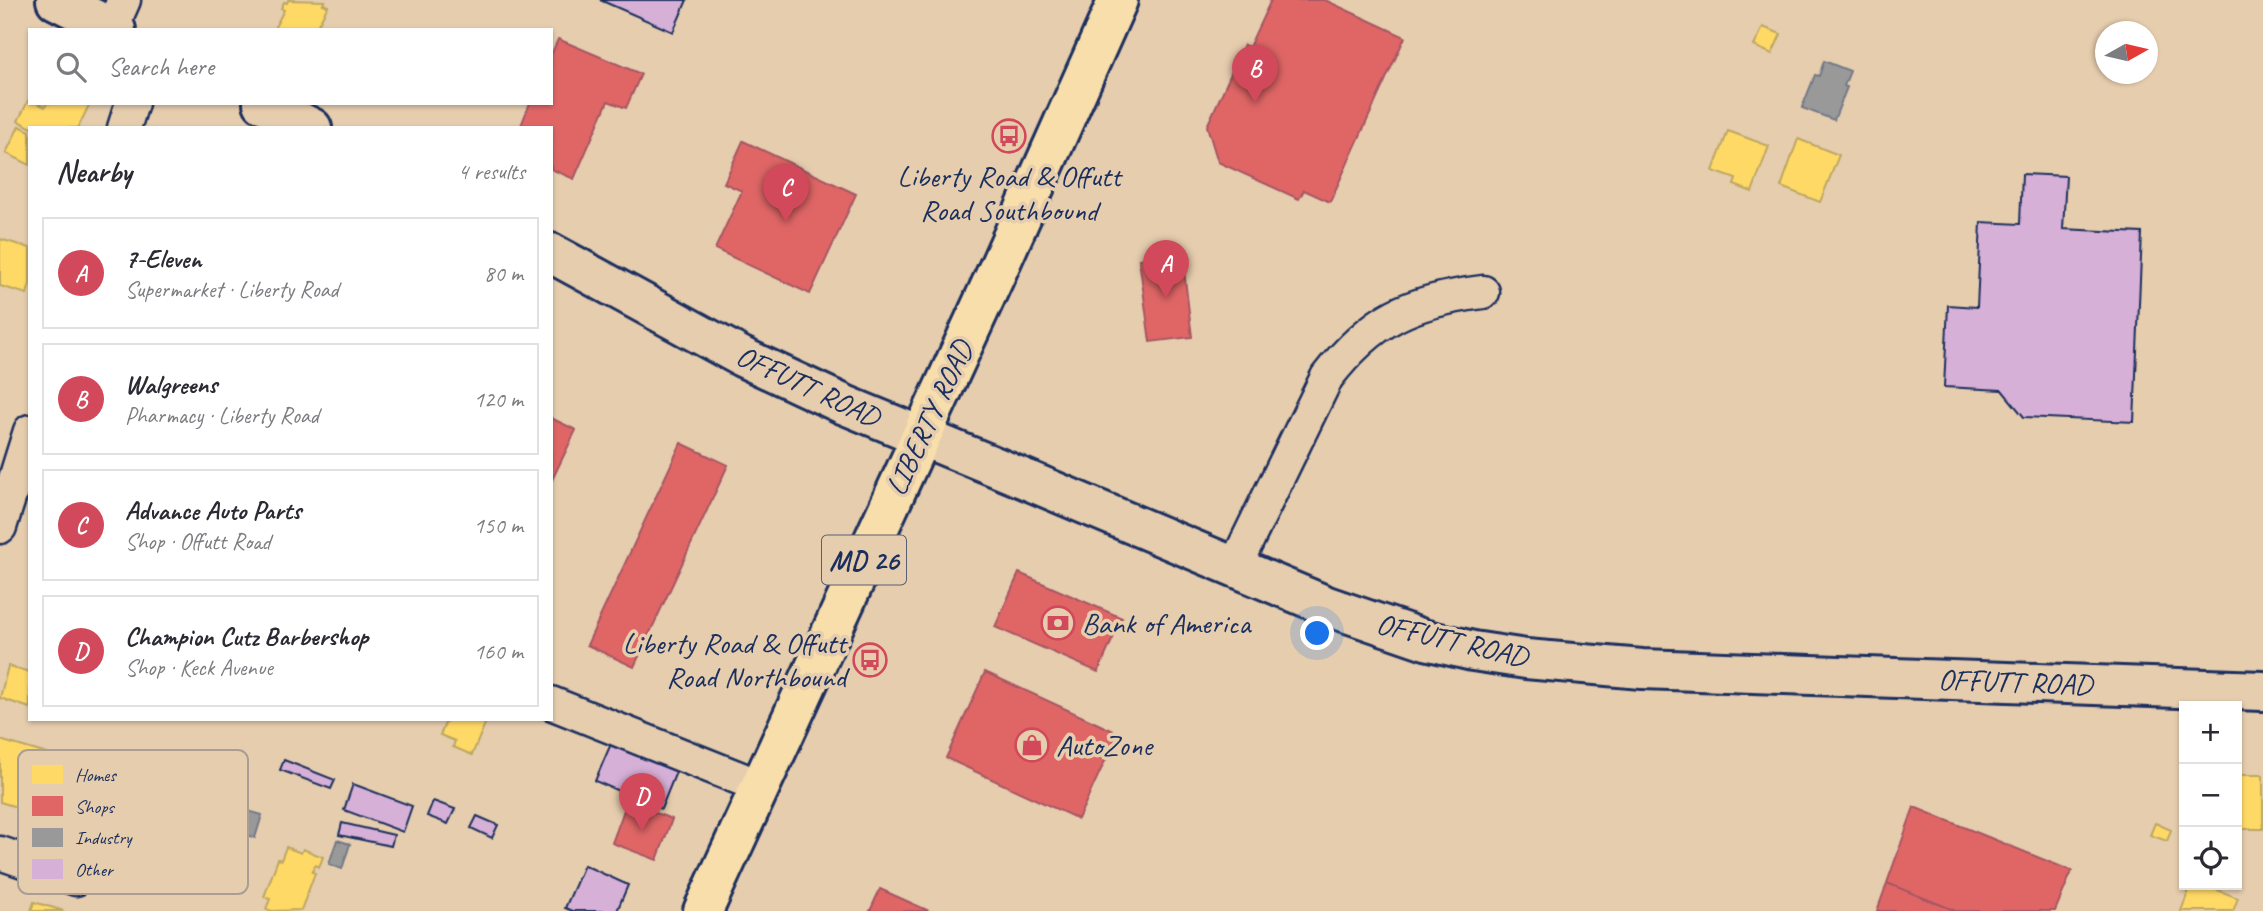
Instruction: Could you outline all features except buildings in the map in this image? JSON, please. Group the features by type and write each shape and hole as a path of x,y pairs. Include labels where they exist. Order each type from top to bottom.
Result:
{"main road":[{"name":"LIBERTY ROAD","path":"703,911 1118,0"}],"street":[{"path":"55,0 117,19"},
{"path":"125,126 131,105"},
{"path":"267,105 309,126"},
{"name":"OFFUTT ROAD","path":"553,254 742,357 845,405 1234,568 1379,625 1438,642 1526,659 1642,669 2263,691"},
{"path":"1234,568 1327,377 1347,351 1369,332 1401,311 1425,303 1483,292"},
{"path":"0,527 28,437"},
{"path":"553,704 760,786"},
{"path":"0,853 18,859"}],"place":[{"name":"Walgreens","path":"1255,103"},
{"name":"Liberty Road & Offutt Road Southbound","path":"1009,136"},
{"name":"Advance Auto Parts","path":"786,222"},
{"name":"7-Eleven","path":"1166,298"},
{"name":"Bank of America","path":"1058,623"},
{"name":"Liberty Road & Offutt Road Northbound","path":"870,660"},
{"name":"AutoZone","path":"1032,745"},
{"name":"Champion Cutz Barbershop","path":"642,831"}]}
